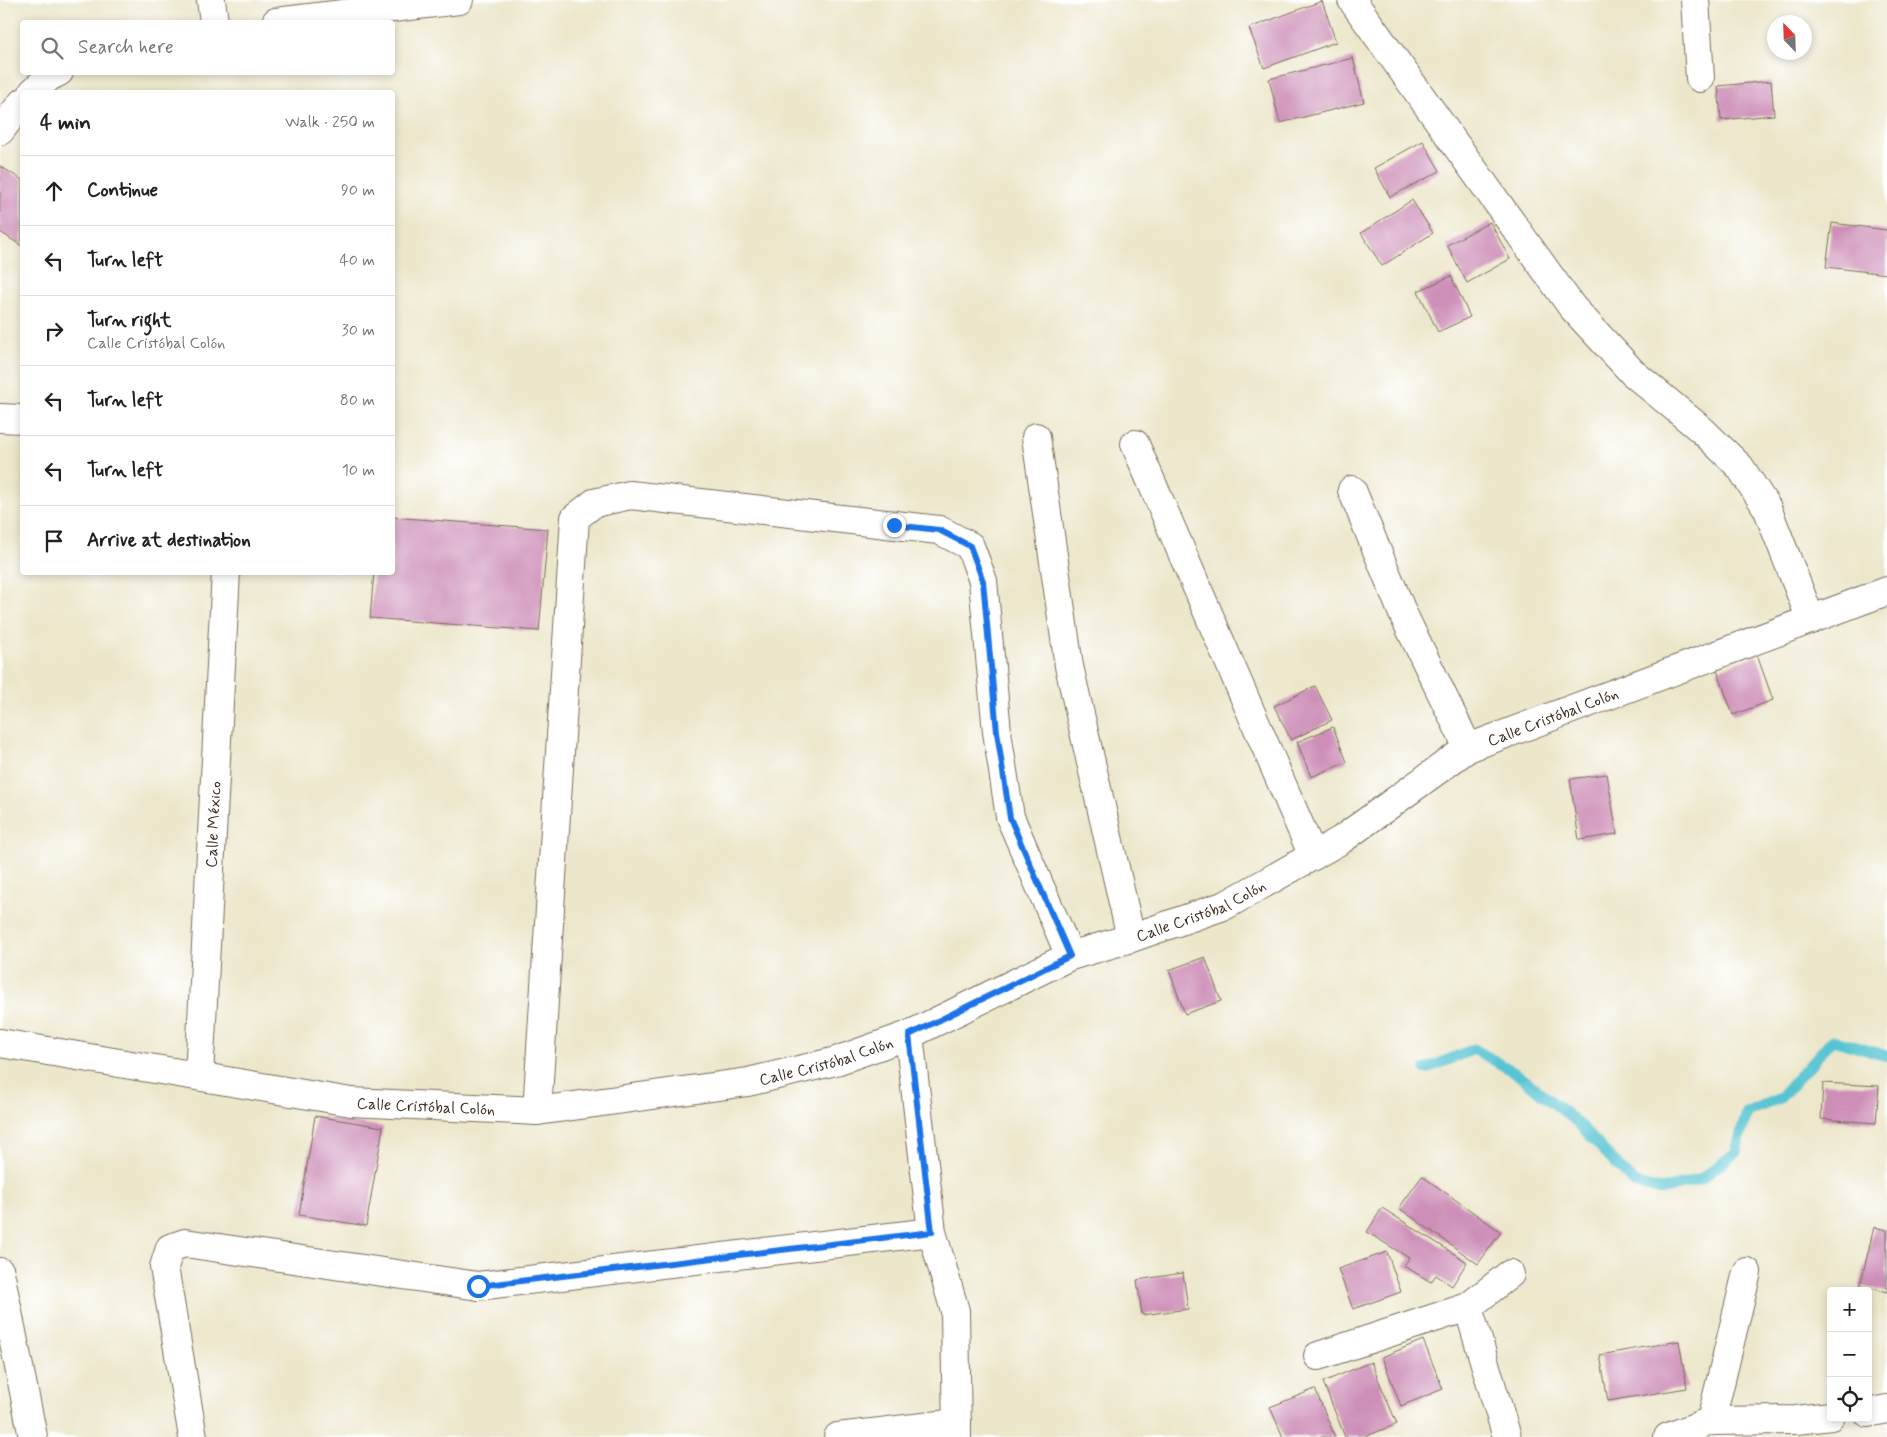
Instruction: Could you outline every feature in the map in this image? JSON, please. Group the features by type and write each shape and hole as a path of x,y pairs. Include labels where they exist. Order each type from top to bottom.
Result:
{"street":[{"path":"211,0 214,20"},
{"path":"293,20 459,0"},
{"path":"1352,0 1572,307 1634,373 1703,431 1740,468 1767,508 1811,620"},
{"path":"1695,0 1700,78"},
{"path":"35,90 54,75"},
{"path":"0,131 20,106"},
{"path":"0,418 20,419"},
{"path":"1036,437 1069,666 1131,938"},
{"path":"1135,444 1313,856"},
{"path":"1352,490 1403,614 1468,748"},
{"path":"537,1111 575,518 594,503 630,495 939,530 970,546 983,581 997,732 1010,818 1070,956"},
{"name":"Calle México","path":"199,1076 226,575"},
{"name":"Calle Cristóbal Colón","path":"0,1044 351,1102 537,1111 748,1082 836,1060 909,1035 1070,956 1131,938 1226,905 1341,840 1468,748 1887,591"},
{"path":"838,1437 957,1430 955,1311 932,1232 909,1035"},
{"path":"193,1437 164,1267 170,1248 184,1243 478,1286 932,1232"},
{"path":"0,1272 33,1437"},
{"path":"1711,1421 1747,1272"},
{"path":"1318,1356 1468,1307 1510,1274"},
{"path":"1468,1307 1507,1437"},
{"path":"1872,1412 1887,1409"},
{"path":"1668,1437 1711,1421 1796,1420 1827,1416"}],"building":[{"path":"1322,1 1336,42 1264,68 1249,28"},
{"path":"1353,58 1364,102 1280,123 1269,79"},
{"path":"1771,81 1774,115 1721,120 1718,86"},
{"path":"1423,141 1440,171 1390,197 1374,168"},
{"path":"0,166 20,179 20,245 0,232"},
{"path":"1412,200 1433,233 1382,266 1361,233"},
{"path":"1490,222 1510,259 1467,283 1447,245"},
{"path":"1832,223 1887,230 1887,274 1826,267"},
{"path":"1451,276 1470,317 1438,332 1418,291"},
{"path":"395,517 548,529 539,631 370,618 374,575 395,575"},
{"path":"1757,655 1773,700 1733,715 1717,670"},
{"path":"1315,686 1332,720 1291,740 1274,706"},
{"path":"1333,727 1347,762 1311,777 1297,742"},
{"path":"1607,774 1617,834 1579,840 1570,779"},
{"path":"1205,957 1221,1001 1185,1014 1169,970"},
{"path":"1823,1083 1879,1086 1876,1123 1821,1119"},
{"path":"315,1116 383,1127 366,1226 299,1215"},
{"path":"1422,1176 1501,1232 1478,1264 1399,1208"},
{"path":"1382,1208 1467,1262 1452,1286 1436,1275 1431,1282 1404,1266 1409,1258 1367,1232"},
{"path":"1874,1227 1887,1230 1887,1292 1872,1289 1872,1287 1860,1286"},
{"path":"1387,1252 1401,1292 1353,1309 1338,1269"},
{"path":"1183,1273 1188,1309 1142,1315 1137,1280"},
{"path":"1423,1340 1443,1389 1401,1406 1382,1357"},
{"path":"1679,1341 1687,1388 1608,1401 1600,1355"},
{"path":"1371,1362 1397,1424 1364,1437 1345,1437 1323,1382"},
{"path":"1315,1389 1335,1437 1283,1437 1270,1407"}],"waterway":[{"path":"1426,1069 1474,1049 1516,1073 1577,1122 1634,1183 1661,1190 1701,1179 1736,1152 1747,1112 1780,1098 1832,1040 1887,1056"}],"route":[{"path":"478,1286 932,1232 909,1035 1070,956 1010,818 997,732 983,581 970,546 939,530 894,525"}]}
